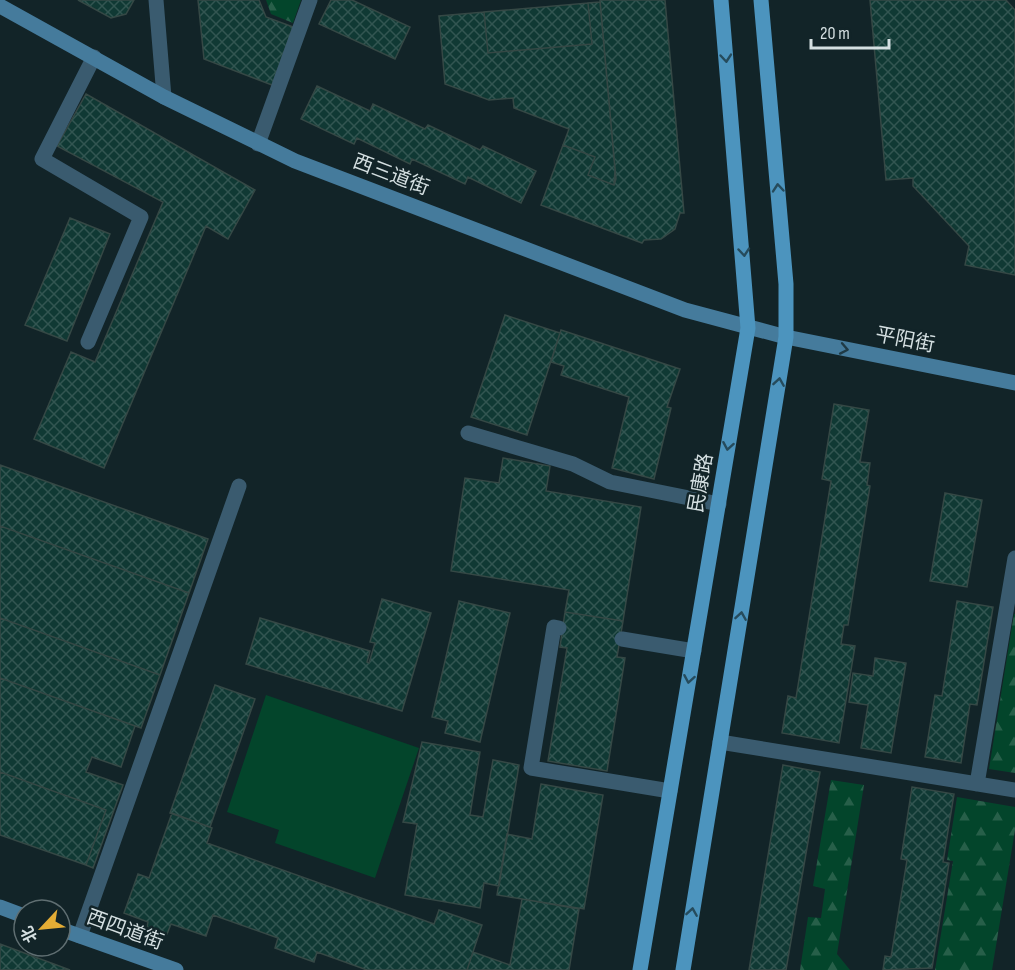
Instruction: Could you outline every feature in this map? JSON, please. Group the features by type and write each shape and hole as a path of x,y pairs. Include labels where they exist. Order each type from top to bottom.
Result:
{"main road":[{"name":"民康路","path":"640,970 748,328 721,0"},
{"path":"683,970 786,337 786,284 761,0"}],"street":[{"name":"西三道街","path":"0,6 164,97 295,161 686,310 786,337"},
{"name":"平阳街","path":"786,337 1015,383"},
{"name":"西四道街","path":"72,933 176,970"}],"lane":[{"path":"156,0 164,97"},
{"path":"258,144 310,0"},
{"path":"88,342 141,217 42,159 94,57"},
{"path":"468,433 573,464 610,482 719,504"},
{"path":"80,936 238,486"},
{"path":"978,784 1015,558"},
{"path":"559,628 554,627 531,768 670,791"},
{"path":"622,639 694,651"},
{"path":"720,741 1015,790"}],"green space":[{"path":"266,0 301,0 293,23 271,14"},
{"path":"1015,614 1015,773 989,769"},
{"path":"266,695 419,748 375,878 275,843 279,830 227,812"},
{"path":"831,780 864,785 837,954 850,970 800,970 808,917 821,918 825,889 813,886"},
{"path":"957,797 1015,807 1015,830 992,970 935,970 953,861 947,860"}],"building":[{"path":"78,0 134,0 126,14 111,18"},
{"path":"198,0 259,0 266,17 293,27 272,85 204,59"},
{"path":"331,0 352,0 410,27 395,59 319,24"},
{"path":"600,0 665,0 684,213 680,213 675,229 661,239 644,240 642,243 541,205 563,145 595,157 588,175 614,185 616,179"},
{"path":"870,0 1006,0 1015,10 1015,275 965,265 969,246 913,186 913,178 886,180"},
{"path":"600,2 615,170 614,185 588,175 595,157 563,145 569,129 514,108 513,98 489,100 445,84 439,16 484,12 488,53 592,44 588,3"},
{"path":"588,3 592,44 488,53 484,12"},
{"path":"317,86 370,111 373,104 425,129 428,125 480,150 483,146 536,171 521,203 468,177 465,184 412,159 410,164 357,138 354,144 301,119"},
{"path":"86,94 255,190 228,239 206,226 104,468 34,439 71,352 95,362 163,202 57,146"},
{"path":"70,218 110,234 67,341 25,325"},
{"path":"505,315 560,333 527,435 471,417"},
{"path":"561,330 680,369 667,407 671,408 654,479 612,468 629,397 561,375 564,366 551,362"},
{"path":"834,404 869,410 860,462 870,463 867,485 870,486 848,625 844,625 841,644 855,646 839,743 782,733 788,696 796,698 831,481 822,479"},
{"path":"503,458 550,466 546,491 641,507 623,621 565,612 569,590 451,571 465,478 499,483"},
{"path":"0,465 208,539 189,593 0,526"},
{"path":"945,493 982,500 967,587 930,581"},
{"path":"0,526 189,593 160,675 0,618"},
{"path":"382,599 431,613 402,711 246,664 260,618 370,651 367,662 369,663 375,643 370,642"},
{"path":"459,601 510,613 480,742 445,733 448,721 432,717"},
{"path":"957,601 993,607 977,705 970,704 961,763 925,757 935,695 942,696"},
{"path":"565,612 623,621 617,657 625,658 607,771 548,761 567,648 560,647"},
{"path":"0,618 160,675 141,728 0,678"},
{"path":"875,658 906,663 891,753 861,748 868,705 849,702 853,673 873,676"},
{"path":"0,678 135,726 121,767 92,757 86,772 123,785 93,868 86,865 106,810 0,772"},
{"path":"215,685 255,699 210,827 170,813"},
{"path":"422,742 480,752 470,815 483,817 493,760 519,765 499,886 484,883 480,908 405,895 417,824 403,822"},
{"path":"783,765 820,772 786,970 749,970"},
{"path":"0,772 106,810 86,865 0,835"},
{"path":"541,784 603,795 584,909 497,895 507,834 532,839"},
{"path":"912,787 954,794 943,862 949,863 932,968 883,970 885,956 891,957 907,860 901,859"},
{"path":"172,813 212,828 207,843 434,924 439,910 482,925 467,970 367,970 317,952 314,962 275,948 278,938 213,915 206,936 171,924 167,934 147,927 148,922 124,913 138,874 149,878"},
{"path":"522,899 579,909 569,970 467,970 473,952 510,965"},
{"path":"0,944 12,948 12,958 38,958 70,970 0,970"}]}
